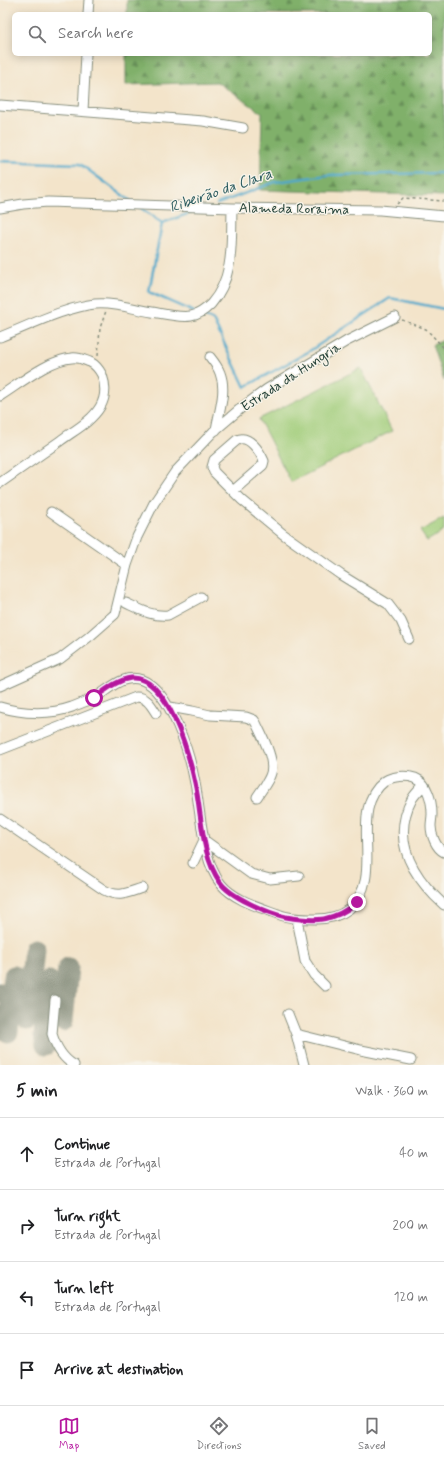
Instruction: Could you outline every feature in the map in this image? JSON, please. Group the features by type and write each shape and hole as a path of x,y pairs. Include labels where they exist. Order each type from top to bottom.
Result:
{"street":[{"path":"88,12 89,0"},
{"path":"83,111 86,56"},
{"path":"0,105 203,121 243,128"},
{"name":"Alameda Roraima","path":"0,208 48,202 391,211 444,216"},
{"path":"0,337 70,309 96,304 109,304 179,316 192,316 203,312 218,296 225,281 231,258 232,208"},
{"name":"Estrada da Hungria","path":"0,686 60,659 115,614 127,565 136,538 154,504 175,472 216,430 240,409 267,389 347,341 395,317"},
{"path":"0,396 45,368 60,360 73,357 82,358 96,365 102,377 105,390 104,398 94,415 0,483"},
{"path":"210,357 220,371 223,381 216,430"},
{"path":"233,491 263,465 264,461 251,442 240,438 214,460 214,472 233,491 283,534 341,575 388,604 401,621 409,639"},
{"path":"51,512 127,565"},
{"path":"126,603 163,616 168,615 201,597"},
{"path":"0,707 23,712 50,712 71,707 94,698 118,682 132,678 141,679 151,685 160,694 170,708 186,749 195,783 204,840 214,872 220,883 237,897 281,916 297,919 323,919 346,911 357,902 366,881 368,860 367,816 370,803 374,792 381,784 389,779 399,776 415,778 424,785 430,796 432,806 432,833 440,850 444,852"},
{"path":"0,750 136,697 141,697 148,701 156,713"},
{"path":"170,708 192,710 210,715 246,717 254,720 271,758 272,766 269,778 256,797"},
{"path":"424,785 412,799 406,816 404,823 405,847 408,859 414,870 444,905"},
{"path":"0,818 112,894 119,895 142,888"},
{"path":"193,863 204,840"},
{"path":"204,840 251,874 270,879 299,876"},
{"path":"297,919 305,961 314,975 325,986"},
{"path":"55,1000 52,1034 63,1056 67,1061 74,1065"},
{"path":"288,1014 296,1034 304,1065"},
{"path":"296,1034 361,1050 411,1060"}],"path":[{"path":"391,211 403,198 444,201"},
{"path":"96,365 100,328 109,304"},
{"path":"395,317 426,329 444,348"}],"green space":[{"path":"127,0 444,0 444,196 260,190 262,113 217,82 126,85 126,56 432,56 432,12 127,12"},
{"path":"444,340 444,381 432,345"},
{"path":"361,368 392,431 291,482 259,419"},
{"path":"444,518 444,531 427,541 420,531"}],"waterway":[{"name":"Ribeirão da Clara","path":"0,161 80,164 132,202"},
{"name":"Ribeirão da Clara","path":"217,204 275,182 328,175 444,173"},
{"name":"Ribeirão da Clara","path":"141,208 162,223 199,210"},
{"path":"162,223 149,292 194,312"},
{"path":"201,315 213,320 245,387 308,352 390,298 444,309"}],"taxiway":[{"path":"27,1020 34,949"},
{"path":"63,1021 68,968"},
{"path":"8,1032 14,976"},
{"path":"46,1045 44,1035 49,981"},
{"path":"0,993 65,1002"}],"route":[{"path":"94,698 118,682 132,678 141,679 151,685 160,694 170,708 186,749 195,783 204,840 214,872 220,883 237,897 281,916 297,919 323,919 335,916 346,911 357,902"}]}
